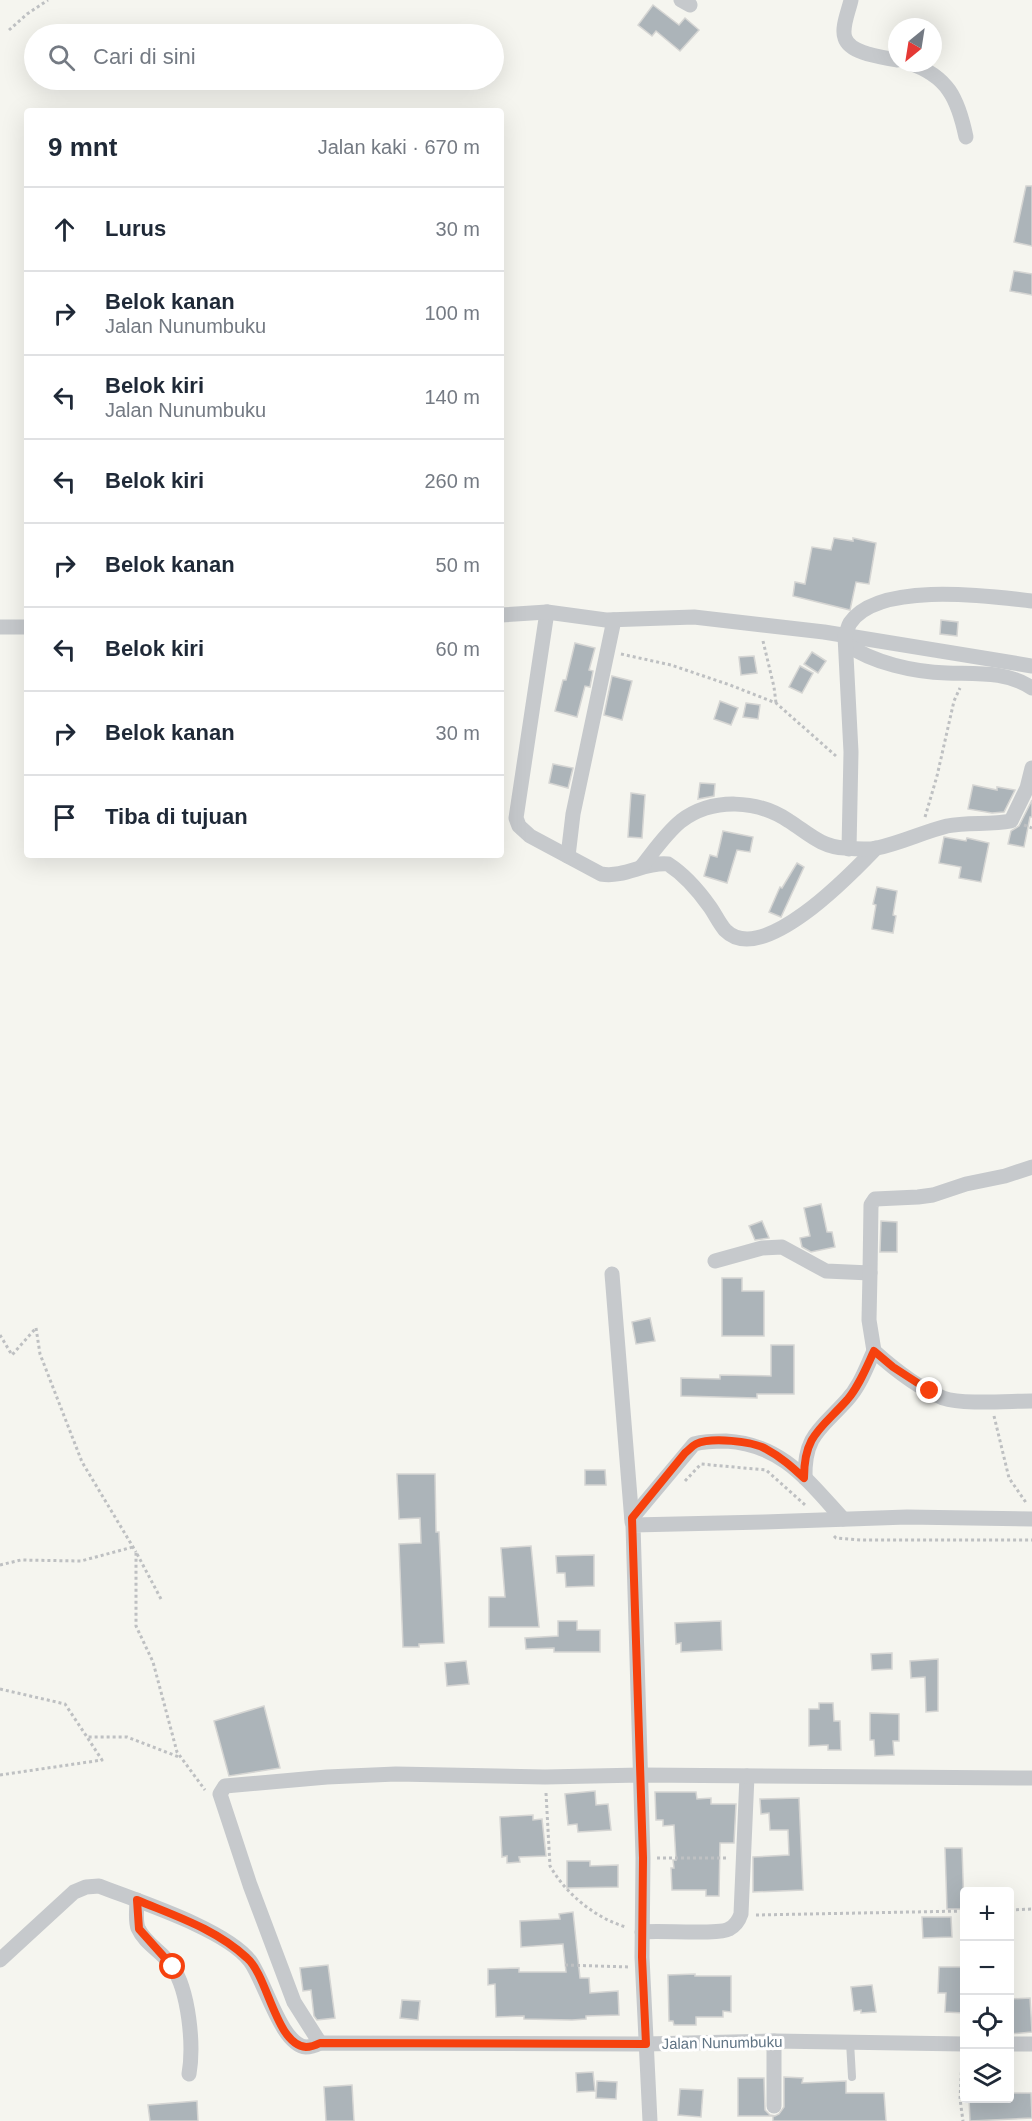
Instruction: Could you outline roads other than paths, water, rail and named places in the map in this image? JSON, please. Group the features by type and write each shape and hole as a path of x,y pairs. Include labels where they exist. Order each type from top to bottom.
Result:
{"street":[{"path":"851,0 844,38 865,54 888,58"},
{"path":"929,72 951,91 962,114 966,136"},
{"path":"849,849 851,767 846,640 849,624 857,615 873,606 924,594 959,594 1032,601"},
{"path":"504,615 547,612 614,620 694,617 1032,666"},
{"path":"547,612 516,818 519,826 530,836 601,874 626,873 642,866 668,864 679,871 708,904 726,931 744,938 771,934 798,919 844,882 876,848"},
{"path":"568,856 573,814 614,620"},
{"path":"0,627 24,627"},
{"path":"846,640 854,650 874,658 922,670 1004,676 1018,680 1032,688"},
{"path":"642,866 680,822 706,808 729,804 756,805 771,810 816,841 833,848 849,849 876,848 920,833 962,824 994,824 1011,821 1027,788 1032,768"},
{"path":"804,1478 807,1449 817,1431 847,1400 860,1382 874,1351 869,1320 871,1205 875,1198 933,1195 1032,1167"},
{"path":"715,1261 762,1248 783,1247 826,1271 870,1273"},
{"path":"612,1274 632,1521 643,1858 642,1968 650,2121"},
{"path":"874,1351 911,1380 945,1399 1032,1401"},
{"path":"632,1521 685,1453 694,1444 704,1441 735,1442 765,1448 786,1461 843,1519"},
{"path":"632,1521 843,1519 907,1516 1032,1519"},
{"path":"320,2043 294,2002 250,1885 220,1794 222,1788 245,1783 396,1774 545,1777 640,1775 1032,1778"},
{"path":"642,1932 728,1930 740,1919 745,1859 747,1776"},
{"name":"Jalan Nunumbuku","path":"0,1960 60,1904 83,1888 99,1886 212,1932 249,1959 263,1982 277,2017 295,2043 308,2047 320,2043 646,2044 774,2041 960,2044"},
{"path":"137,1900 139,1929 173,1967 181,1986 189,2018 191,2056 189,2074"},
{"path":"774,2041 774,2106"},
{"path":"1014,2044 1032,2044"}],"lane":[{"path":"850,2042 852,2077"}]}
